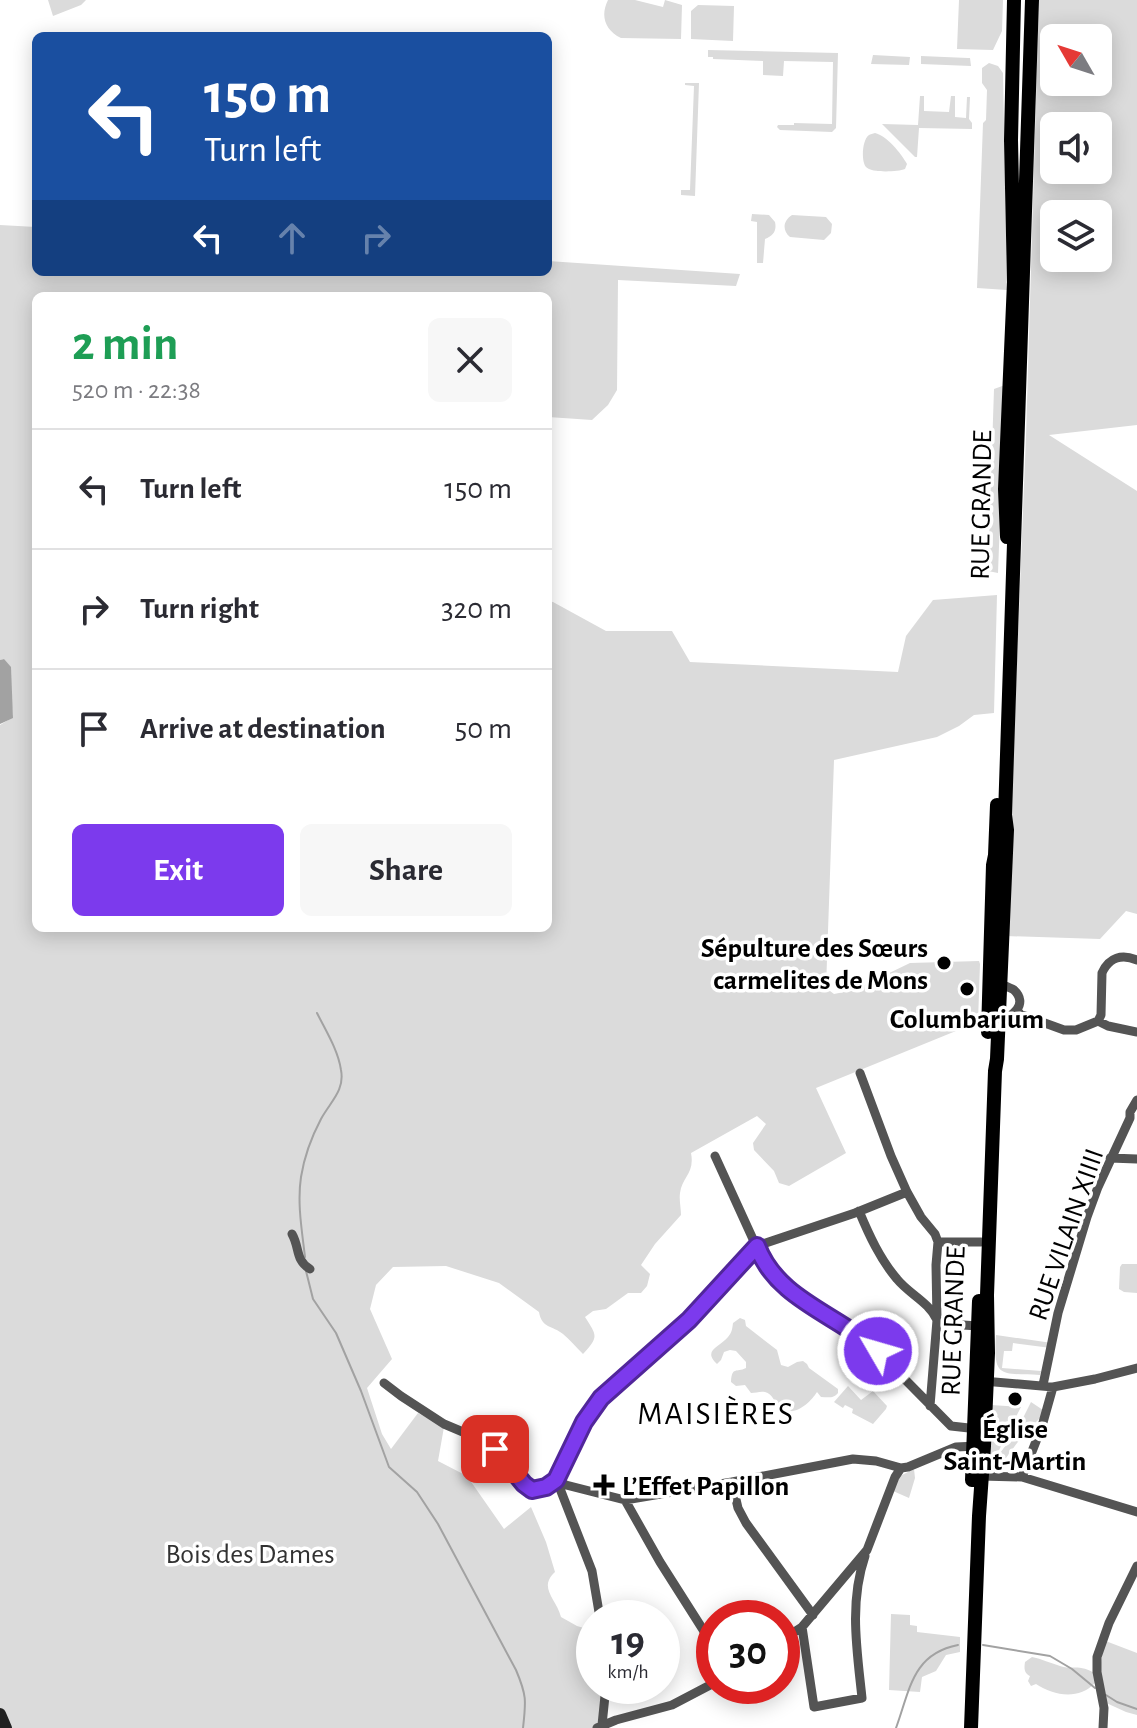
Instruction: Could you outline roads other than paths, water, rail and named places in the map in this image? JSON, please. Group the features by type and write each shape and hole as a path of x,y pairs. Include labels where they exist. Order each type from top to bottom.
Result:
{"main road":[{"name":"RUE GRANDE","path":"963,1728 988,1262 994,1016 993,865 1013,296 1011,112 1014,0"},
{"name":"RUE GRANDE","path":"981,1381 978,1326 981,1242 994,1016 1000,984 1007,830 1005,815 1024,315 1032,0"},
{"name":"RUE GRANDE","path":"971,1728 981,1476 979,1446"},
{"path":"0,1714 6,1728"}],"street":[{"path":"1017,1010 1020,1014 1064,1030 1076,1030 1098,1021 1105,967 1118,957 1137,960"},
{"path":"994,1016 1010,1018 1019,1003 1014,990 1000,984"},
{"path":"1098,1021 1137,1032"},
{"path":"860,1073 907,1192 938,1242 937,1320 930,1406"},
{"name":"RUE VILAIN XIIII","path":"1022,1477 1042,1426 1058,1313 1076,1253 1098,1187 1137,1100"},
{"path":"715,1156 762,1259 792,1293 868,1342 951,1426 980,1429"},
{"path":"1110,1158 1137,1159"},
{"path":"384,1383 444,1424 489,1443 532,1490 546,1487 556,1480 584,1422 601,1398 689,1320 757,1246 907,1192"},
{"path":"859,1211 871,1240 895,1277 931,1309 937,1320 978,1326"},
{"path":"292,1234 307,1267"},
{"path":"938,1242 981,1242"},
{"path":"981,1381 1048,1386 1095,1379 1137,1368"},
{"path":"556,1480 625,1500 853,1459 908,1467 956,1447 979,1446"},
{"path":"867,1550 802,1627 814,1707 862,1698 855,1619 858,1580 901,1468"},
{"path":"981,1476 1022,1477 1137,1512"},
{"path":"556,1480 592,1571 597,1600"},
{"path":"732,1482 738,1508 746,1523 813,1615"},
{"path":"625,1500 696,1619"},
{"path":"1103,1728 1104,1708 1097,1668 1099,1651 1109,1623 1133,1584 1137,1566"},
{"path":"603,1704 600,1726 672,1705 696,1692"}],"waterway":[{"path":"305,1257 300,1207 302,1170 314,1133 339,1090 342,1077 337,1055 317,1013"},
{"path":"306,1271 313,1299 336,1333 389,1467 417,1492 438,1524 516,1670 525,1699 523,1728"},
{"path":"896,1728 910,1687 922,1665 931,1656 958,1645"},
{"path":"983,1645 1050,1656 1095,1688"},
{"path":"1106,1695 1137,1709"}],"place":[{"name":"Sépulture des Sœurs carmelites de Mons","path":"944,963"},
{"name":"Columbarium","path":"967,989"},
{"name":"Église Saint-Martin","path":"1015,1399"},
{"name":"L’Effet Papillon","path":"604,1485"}],"district":[{"name":"MAISIÈRES","path":"716,1413"}],"park label":[{"name":"Bois des Dames","path":"250,1553"}]}
